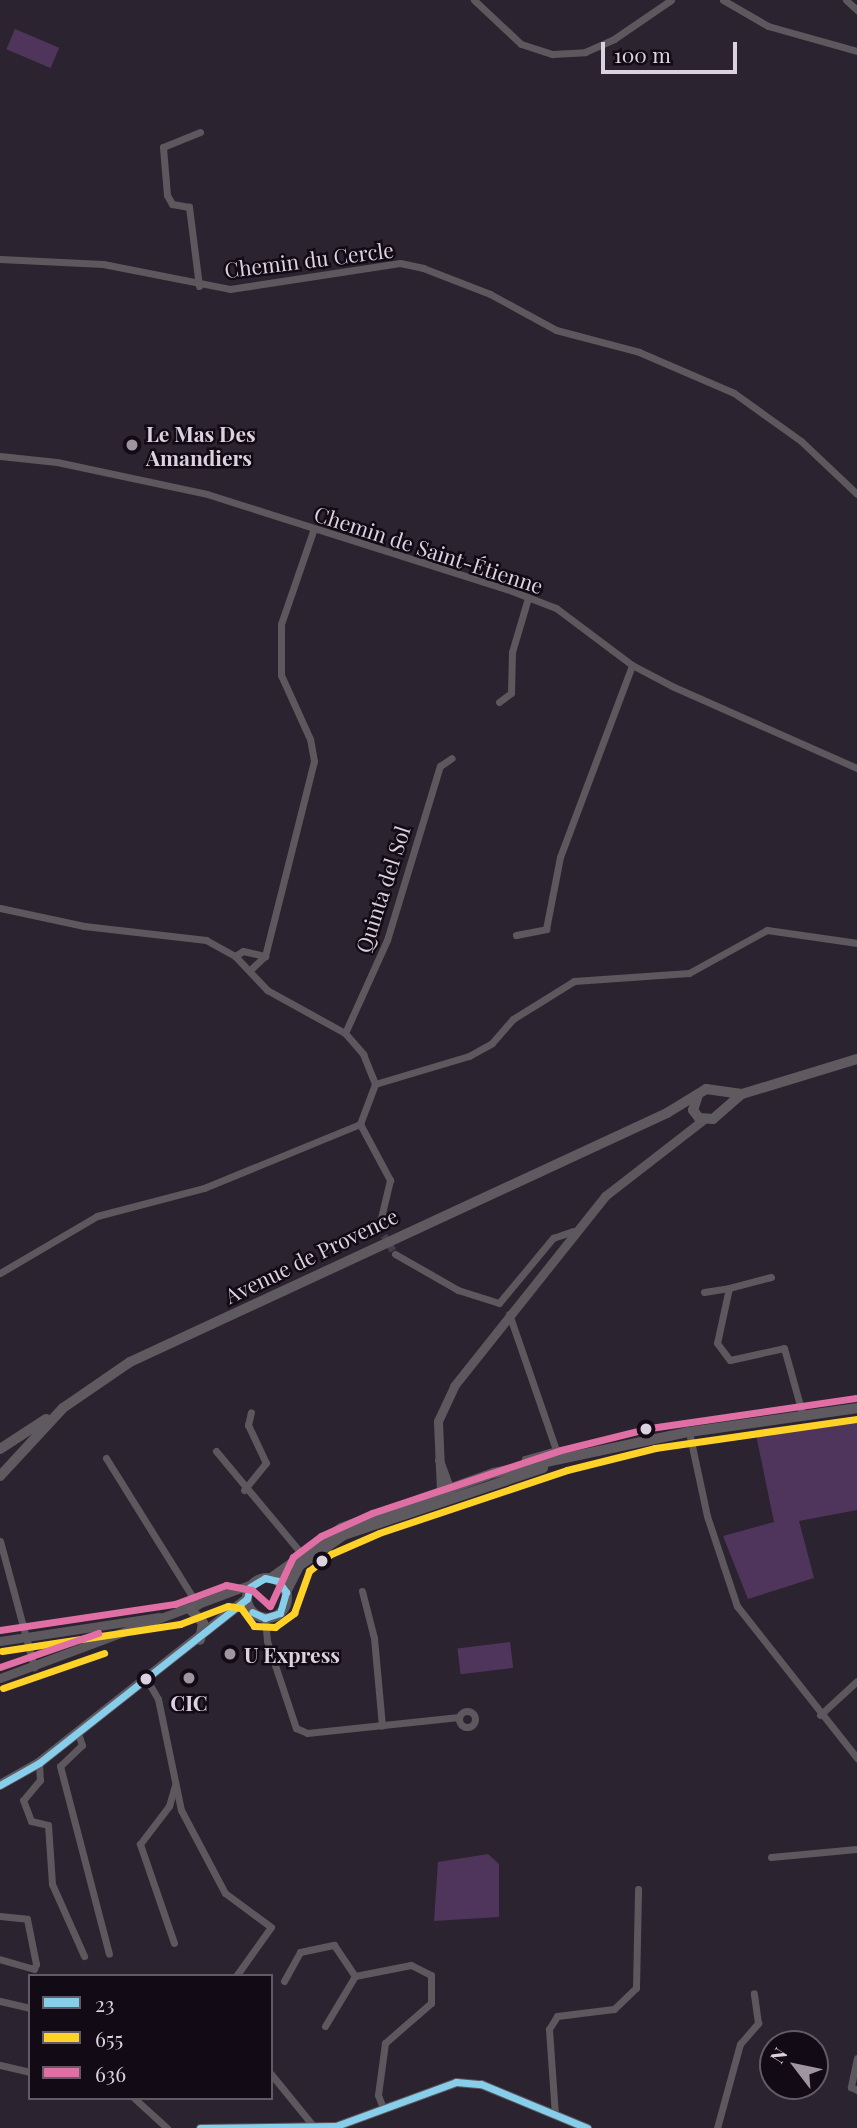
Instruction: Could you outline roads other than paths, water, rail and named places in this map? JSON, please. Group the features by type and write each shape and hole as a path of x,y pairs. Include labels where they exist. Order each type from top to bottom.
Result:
{"main road":[{"path":"698,1095 697,1115 722,1114 742,1094 857,1059"},
{"path":"723,1090 742,1094"},
{"path":"723,1090 729,1105"},
{"name":"Avenue de Provence","path":"0,1476 63,1408 130,1362 667,1113 698,1095 723,1090"},
{"name":"Avenue de Provence","path":"667,1113 697,1115"},
{"path":"0,1449 63,1408"},
{"path":"0,1785 39,1763 224,1621 247,1599 254,1583 271,1578 300,1553 366,1517 447,1490 689,1432 857,1408"},
{"path":"247,1599 253,1612 265,1618 285,1607 286,1592 300,1565 344,1535 499,1482 527,1469"},
{"path":"447,1490 499,1482"},
{"path":"271,1578 286,1592"},
{"path":"195,1608 203,1623 200,1640"},
{"path":"224,1621 253,1612"}],"street":[{"path":"474,0 521,44 552,54 585,52 614,39 671,0"},
{"path":"723,0 768,26 857,51"},
{"path":"846,0 857,10"},
{"path":"199,286 189,207 172,204 167,195 163,147 200,132"},
{"name":"Chemin du Cercle","path":"0,259 103,264 199,286 230,289 400,263 423,268 490,294 556,330 639,352 734,393 801,441 857,494"},
{"name":"Chemin de Saint-Étienne","path":"0,456 57,462 207,494 313,531 556,608 632,665 857,768"},
{"path":"251,969 265,956 314,761 310,739 281,675 281,624 313,531"},
{"path":"499,702 511,693 512,652 528,598"},
{"path":"516,935 546,929 559,857 632,665"},
{"name":"Quinta del Sol","path":"345,1033 387,940 440,766 452,758"},
{"path":"0,908 84,926 206,940 235,956 251,969 267,990 345,1033 363,1054 375,1084 360,1124 204,1188 97,1216 0,1273"},
{"path":"375,1084 469,1056 492,1044 513,1019 587,976 689,973 767,930 857,943"},
{"path":"235,956 243,951 265,956"},
{"path":"344,1535 447,1490 438,1458 444,1403 573,1231 623,1180 690,1128 697,1115"},
{"path":"360,1124 390,1180 379,1226"},
{"path":"396,1254 458,1290 499,1303 552,1238 573,1231"},
{"path":"704,1292 771,1277"},
{"path":"729,1288 717,1330 722,1353 730,1360 784,1348 803,1416"},
{"path":"509,1314 556,1450 525,1459 527,1469"},
{"path":"244,1490 266,1463 248,1424 251,1412"},
{"path":"689,1432 707,1516 737,1606 820,1715 857,1758"},
{"path":"216,1451 244,1490 300,1553"},
{"path":"106,1458 195,1608"},
{"path":"0,1541 34,1667"},
{"path":"0,1678 195,1608 254,1583"},
{"path":"362,1591 374,1638 382,1726"},
{"path":"227,1595 247,1599"},
{"path":"0,1641 178,1614"},
{"path":"265,1618 267,1641 296,1728 307,1733 459,1717"},
{"path":"121,1623 124,1634"},
{"path":"147,1680 158,1699 181,1810 225,1893 271,1927 237,1974"},
{"path":"820,1715 857,1681"},
{"path":"78,1732 82,1745 60,1766 109,1954"},
{"path":"39,1763 40,1780 23,1800 31,1821 48,1825 52,1884 84,1956"},
{"path":"174,1944 140,1844 169,1806 175,1785"},
{"path":"771,1857 857,1849"},
{"path":"555,2115 550,2028 557,2016 614,2009 636,1988 638,1889"},
{"path":"0,1916 27,1919 36,1964 34,1969 0,1959"},
{"path":"284,1981 300,1952 334,1945 355,1976"},
{"path":"325,2026 355,1976 411,1965 431,1975 435,1990 431,2003 385,2043 378,2095 383,2108"},
{"path":"717,2128 740,2044 758,2023 754,1993"},
{"path":"0,2001 28,2008"},
{"path":"857,2058 851,2087 857,2090"},
{"path":"0,2065 28,2072"},
{"path":"273,2076 315,2128"},
{"path":"200,2128 315,2128 356,2122 431,2087 467,2082 587,2128"},
{"path":"136,2100 167,2128"}],"tunnel":[{"path":"379,1226 395,1254"}],"place":[{"name":"Le Mas Des Amandiers","path":"132,445"},
{"name":"U Express","path":"230,1654"},
{"name":"CIC","path":"189,1678"}]}
